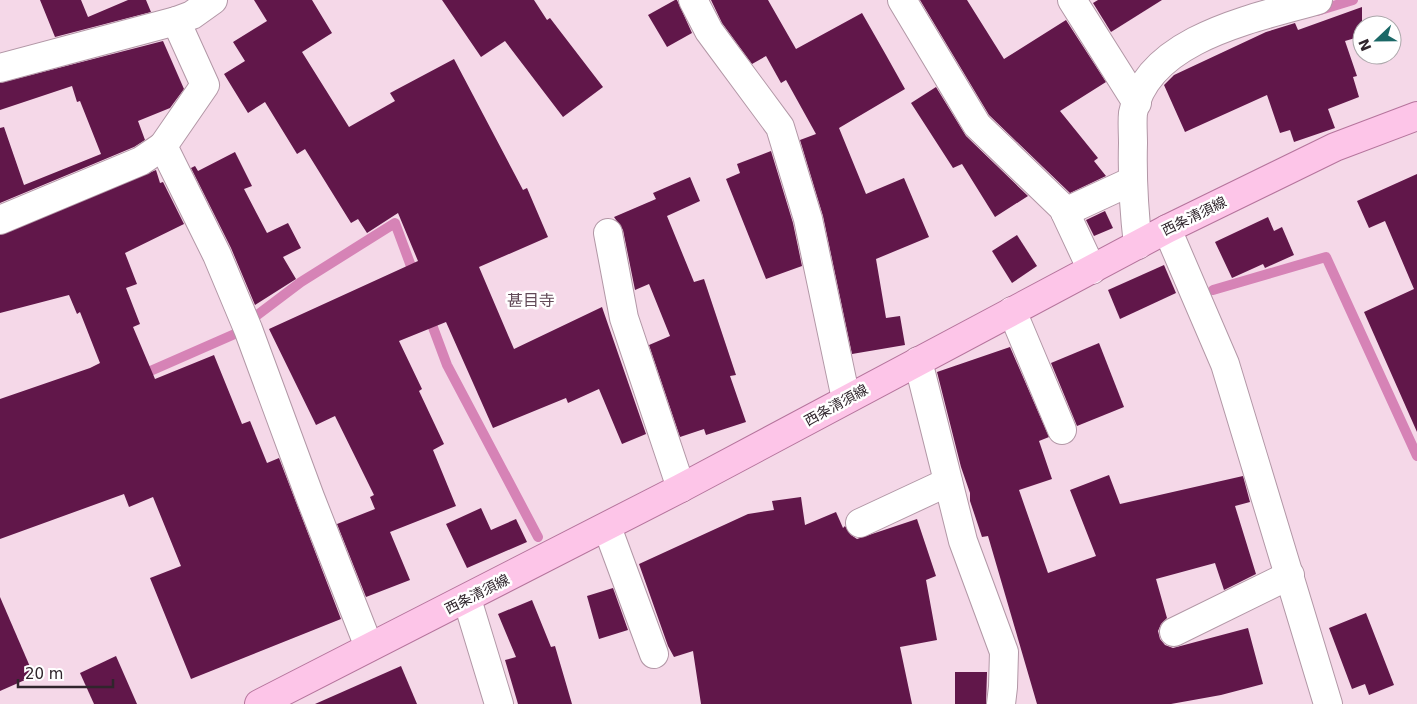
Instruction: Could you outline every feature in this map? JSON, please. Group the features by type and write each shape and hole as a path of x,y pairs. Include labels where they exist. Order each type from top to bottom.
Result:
{"main road":[{"name":"西条清須線","path":"259,704 607,527 1167,229 1336,147 1417,116"}],"street":[{"path":"0,68 177,13 192,15 213,0"},
{"path":"693,0 709,31 780,127 808,219 846,399"},
{"path":"902,0 977,125 1065,212 1092,270"},
{"path":"1072,0 1137,103"},
{"path":"1138,246 1132,181 1134,113 1146,80 1160,64 1176,52 1212,34 1246,21 1318,0"},
{"path":"0,220 141,162 162,146 205,85 177,13"},
{"path":"162,146 217,255 248,329 310,497 369,647"},
{"path":"1065,212 1132,181"},
{"path":"1167,229 1225,364 1328,704"},
{"path":"608,233 624,318 681,488"},
{"path":"1012,312 1062,430"},
{"path":"918,361 962,541 1004,652 1003,687 1000,704"},
{"path":"860,523 948,482"},
{"path":"607,527 654,654"},
{"path":"1174,632 1290,575"},
{"path":"467,599 499,704"}],"building":[{"path":"40,0 81,0 88,17 128,0 146,0 151,12 55,37"},
{"path":"254,0 312,0 332,33 302,52 349,127 395,101 390,93 454,59 523,190 527,188 548,237 479,267 514,349 602,307 646,434 622,444 599,389 568,403 566,398 493,428 446,322 399,341 422,389 419,391 444,444 433,450 456,506 390,532 410,580 366,597 337,524 375,509 370,497 374,495 335,416 316,425 269,329 418,261 398,213 367,233 358,219 351,223 305,149 297,154 265,102 248,113 224,74 245,61 233,42 267,21"},
{"path":"442,0 534,0 547,20 550,18 603,87 563,117 505,41 481,57"},
{"path":"677,0 692,33 667,47 648,15"},
{"path":"711,0 768,0 796,49 862,13 886,55 905,89 839,128 866,194 904,178 929,237 876,259 886,318 900,316 905,345 852,354 823,216 800,140 816,134 786,80 781,83 766,56 752,64 722,23"},
{"path":"920,0 967,0 1004,59 1066,20 1106,82 1060,111 1098,158 1094,161 1106,176 1070,193 989,115"},
{"path":"1098,0 1162,0 1111,32 1093,3"},
{"path":"1362,7 1362,15 1352,15 1352,39 1345,41 1357,76 1353,77 1359,97 1328,109 1335,128 1294,142 1290,130 1280,133 1267,95 1185,132 1164,85 1174,75 1266,32 1295,23 1298,30"},
{"path":"163,41 184,89 170,108 138,121 145,140 134,147 0,203 0,128 4,127 24,185 101,154 80,101 77,102 72,86 0,110 0,83"},
{"path":"936,87 966,136 1028,196 995,217 962,164 953,168 911,103"},
{"path":"771,151 793,223 802,266 766,279 726,179 740,173 737,164"},
{"path":"235,152 252,186 244,189 267,233 288,223 301,248 283,257 296,279 255,305 231,248 191,168 195,166 198,171"},
{"path":"156,170 160,183 163,182 184,224 125,253 137,284 126,288 140,324 133,327 155,379 214,355 242,424 250,421 267,463 279,458 341,619 191,679 150,578 181,566 153,497 129,507 124,494 0,539 0,399 100,363 80,312 77,314 69,295 0,313 0,235"},
{"path":"1417,174 1417,432 1364,312 1414,289 1385,221 1369,228 1357,201"},
{"path":"690,177 700,201 667,216 694,282 704,279 736,375 730,376 746,422 706,435 704,429 680,437 649,345 670,336 649,284 635,290 623,230 614,217 656,199 653,193"},
{"path":"1105,211 1113,228 1094,236 1086,220"},
{"path":"1268,217 1274,231 1282,227 1294,255 1265,268 1263,264 1232,278 1215,242"},
{"path":"1017,235 1037,266 1012,283 992,251"},
{"path":"1164,265 1176,293 1120,319 1108,290"},
{"path":"1099,343 1124,407 1077,426 1051,363"},
{"path":"1010,347 1049,437 1039,441 1052,479 1019,490 1048,573 1096,556 1070,490 1109,475 1120,504 1243,476 1250,502 1235,506 1256,574 1224,590 1215,563 1156,579 1167,618 1161,624 1158,631 1160,639 1165,645 1173,648 1248,628 1263,684 1221,695 1171,704 1037,704 988,536 982,537 970,501 970,493 961,467 937,372"},
{"path":"801,497 805,525 836,512 843,528 845,526 851,535 857,539 917,519 936,576 926,580 937,640 900,647 912,704 701,704 693,651 674,657 668,646 639,564 748,514 774,510 772,501"},
{"path":"481,508 491,530 516,519 527,542 467,568 446,524"},
{"path":"613,588 628,630 599,639 587,596"},
{"path":"0,597 34,676 0,691"},
{"path":"532,600 551,647 555,646 572,704 518,704 505,660 516,657 498,614"},
{"path":"1366,613 1394,685 1369,695 1365,684 1352,689 1329,628"},
{"path":"116,656 137,704 94,704 80,673"},
{"path":"401,666 417,704 315,704"},
{"path":"955,672 987,672 986,704 955,704"}],"waterway":[{"path":"1317,11 1353,0"},
{"path":"252,319 301,282 395,223 415,277"},
{"path":"1213,290 1326,257 1417,456"},
{"path":"428,314 447,365 538,537"},
{"path":"139,376 237,333"}],"district":[{"name":"甚目寺","path":"531,300"}]}
